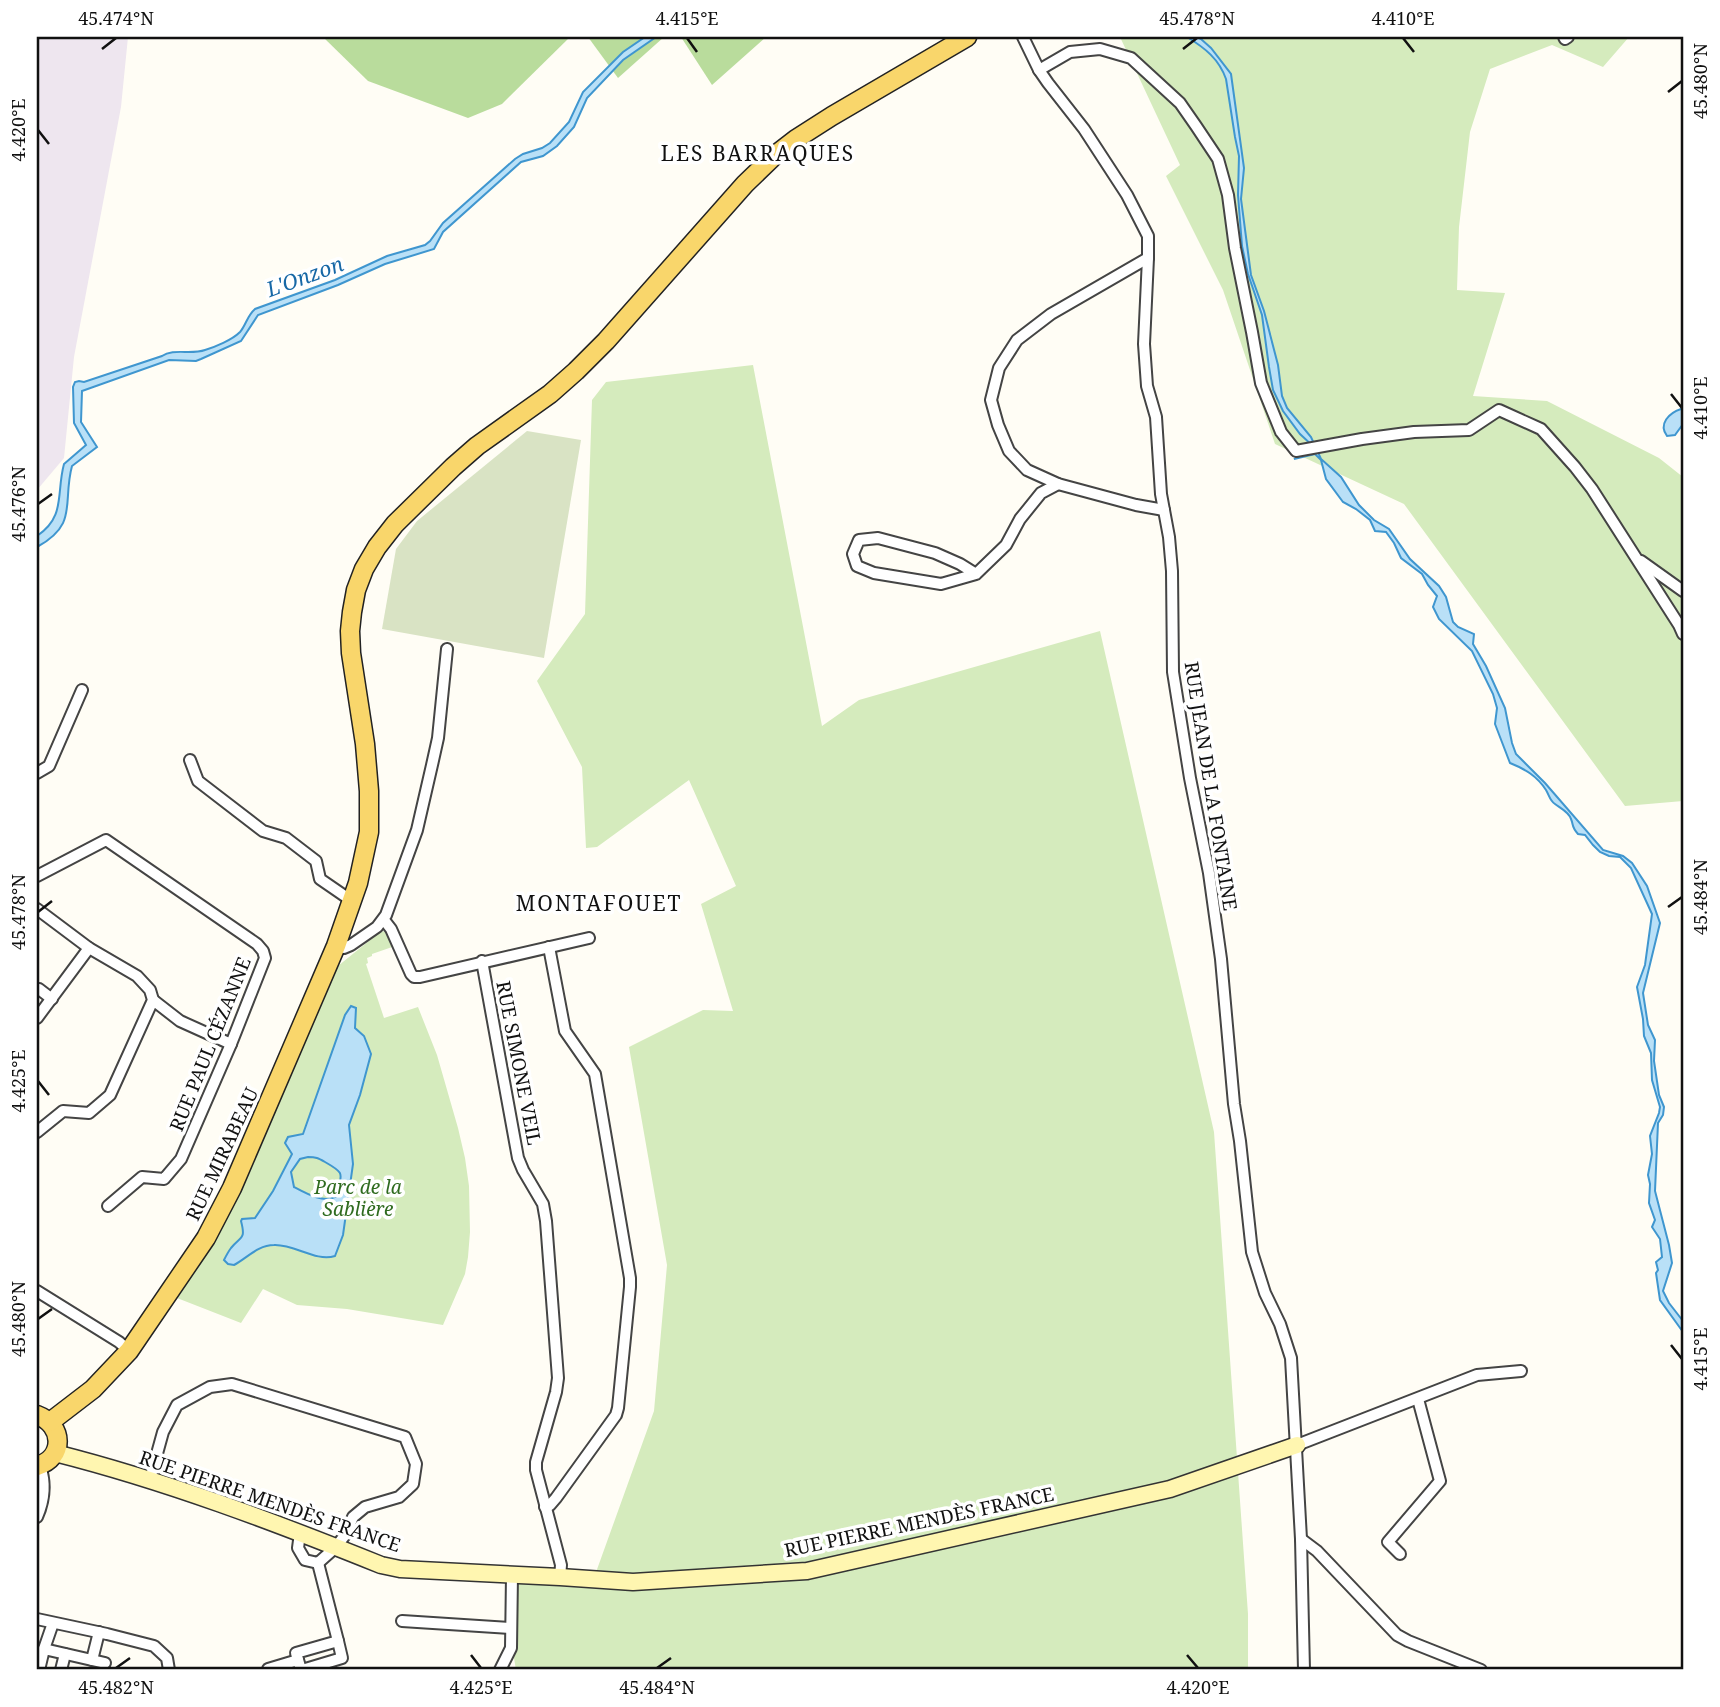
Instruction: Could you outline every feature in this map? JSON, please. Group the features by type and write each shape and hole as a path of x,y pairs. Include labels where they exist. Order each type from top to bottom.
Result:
{"main road":[{"name":"RUE MIRABEAU","path":"43,1419 93,1390 206,1238 232,1188 336,946 352,901 369,832 365,744 350,631 356,590 377,547 395,524 453,467 477,446 550,394 607,341 745,184 774,156 832,116 968,37"},
{"path":"38,1466 51,1458 58,1445 55,1429 43,1419"}],"street":[{"name":"RUE JEAN DE LA FONTAINE","path":"1023,37 1039,70 1084,129 1127,195 1148,236 1144,344 1147,386 1156,416 1161,495 1172,570 1173,672 1189,778 1209,873 1221,959 1234,1104 1252,1252 1291,1358 1301,1539 1304,1670"},
{"path":"1039,70 1070,52 1100,49 1131,58 1180,103 1219,159 1228,195 1235,248 1261,383 1281,432 1296,451 1414,432 1469,430 1499,410 1541,429 1592,489 1683,634"},
{"path":"1148,258 1051,314 1017,340 999,368 991,400 1009,451 1027,470 1058,484 1164,510"},
{"path":"976,574 935,554 878,538 859,540 853,554 857,566 874,573 901,578 941,584 976,574 1006,545 1020,519 1041,493 1058,484"},
{"path":"1636,557 1683,591"},
{"path":"336,946 344,948 351,945 384,920 417,830 438,738 447,649"},
{"path":"37,773 50,766 82,690"},
{"path":"190,761 198,782 263,831 286,838 316,862 320,879 352,901"},
{"name":"RUE PAUL CÉZANNE","path":"37,876 106,840 257,944 265,958 181,1159 164,1179 142,1177 108,1206"},
{"path":"37,909 89,948 136,976 150,990 153,1000 180,1021 231,1044"},
{"path":"384,920 414,977 589,937"},
{"path":"545,1507 554,1501 616,1415 630,1287 595,1074 565,1031 549,947"},
{"path":"37,1018 89,948"},
{"name":"RUE SIMONE VEIL","path":"482,961 518,1158 543,1204 546,1221 558,1378 536,1470 561,1565 560,1577"},
{"path":"37,989 52,999"},
{"path":"37,1132 63,1111 89,1113 110,1095 153,1000"},
{"path":"37,1291 124,1347"},
{"path":"1297,1445 1477,1375 1521,1371"},
{"path":"150,1479 163,1432 177,1405 210,1387 221,1385 232,1384 405,1437 416,1464 413,1484 399,1497 365,1507 353,1517 336,1547 318,1563"},
{"path":"1399,1554 1388,1542 1440,1481 1418,1399"},
{"name":"RUE PIERRE MENDÈS FRANCE","path":"55,1453 150,1479 400,1569 633,1583 807,1572 1170,1489 1297,1445"},
{"path":"37,1517 43,1504 44,1476 38,1466"},
{"path":"300,1533 298,1548 305,1560 318,1563"},
{"path":"1301,1539 1317,1550 1397,1634 1408,1641 1481,1670"},
{"path":"268,1669 300,1667 342,1658 318,1563"},
{"path":"500,1670 511,1648 512,1575"},
{"path":"37,1619 154,1646 167,1658 169,1670"},
{"path":"402,1621 511,1628"},
{"path":"39,1670 53,1623"},
{"path":"92,1660 99,1632"},
{"path":"300,1667 296,1653 338,1641"},
{"path":"44,1649 105,1663"},
{"path":"61,1670 65,1654"}],"shaded area":[{"path":"37,37 128,37 121,107 74,357 64,458 37,490"}],"green space":[{"path":"323,37 570,37 502,104 468,118 368,81"},
{"path":"588,37 664,37 618,78"},
{"path":"681,37 766,37 712,85"},
{"path":"1120,37 1629,37 1603,67 1552,45 1490,69 1470,132 1459,227 1457,290 1505,293 1473,396 1547,401 1659,458 1683,477 1683,801 1625,806 1404,504 1275,444 1223,290 1166,176 1180,165"},
{"path":"753,365 822,726 859,700 1100,631 1214,1132 1248,1614 1248,1670 516,1670 514,1658 518,1583 595,1575 654,1411 667,1265 629,1047 703,1010 733,1011 701,904 736,886 689,780 597,847 586,848 582,767 537,681 585,614 592,400 606,382"},
{"path":"527,431 581,440 544,658 382,629 396,549 417,521"},
{"name":"Parc de la Sablière","path":"385,931 395,946 372,954 367,958 366,964 384,1018 418,1007 437,1055 465,1158 469,1186 468,1257 465,1274 443,1325 347,1309 297,1305 263,1289 241,1323 177,1298 218,1234 233,1203 260,1146 333,970 380,932"}],"water":[{"path":"645,37 656,37 623,60 587,98 574,127 557,146 543,156 521,162 443,232 434,249 385,264 258,315 241,341 201,359 169,360 82,391 81,422 97,447 72,466 64,521 59,530 37,547 37,536 46,529 56,513 64,464 86,445 74,423 75,382 84,382 171,352 200,351 214,347 240,332 255,309 335,280 387,256 425,245 443,223 515,159 550,143 569,122 583,92 623,52"},
{"path":"1187,37 1201,39 1231,74 1244,168 1241,199 1251,275 1264,311 1287,408 1311,437 1321,459 1341,477 1359,505 1374,520 1389,529 1410,559 1439,586 1446,597 1453,622 1474,634 1473,644 1505,708 1516,754 1603,850 1623,856 1632,863 1647,886 1660,923 1643,993 1648,1025 1655,1040 1654,1061 1659,1095 1664,1107 1658,1123 1655,1191 1672,1263 1663,1291 1683,1321 1683,1332 1660,1300 1656,1262 1662,1257 1660,1239 1652,1227 1655,1220 1649,1203 1648,1175 1652,1154 1650,1136 1660,1107 1652,1080 1651,1053 1644,1036 1637,987 1645,965 1652,914 1631,868 1620,857 1600,852 1585,835 1578,834 1568,814 1552,801 1539,781 1526,770 1510,763 1495,724 1497,708 1493,694 1472,651 1439,619 1433,607 1437,596 1422,574 1401,558 1386,532 1375,531 1370,520 1343,502 1326,479 1321,460 1315,454 1294,459 1314,447 1300,434 1283,411 1273,390 1262,315 1242,246 1238,195 1239,156 1226,79 1211,55"},
{"path":"1681,409 1683,424 1675,435 1667,436 1664,423 1672,413"},
{"path":"351,1006 356,1008 355,1028 364,1036 371,1054 349,1125 353,1164 343,1235 335,1256 320,1257 290,1247 274,1245 258,1249 234,1265 228,1264 224,1260 243,1235 242,1219 255,1218 292,1154 285,1143 288,1137 303,1134 345,1015","holes":["317,1158 340,1173 337,1196 322,1199 294,1187 291,1172 300,1159"]}],"district":[{"name":"LES BARRAQUES","path":"758,154"},
{"name":"MONTAFOUET","path":"599,904"}],"water label":[{"name":"L'Onzon","path":"305,277"}]}
